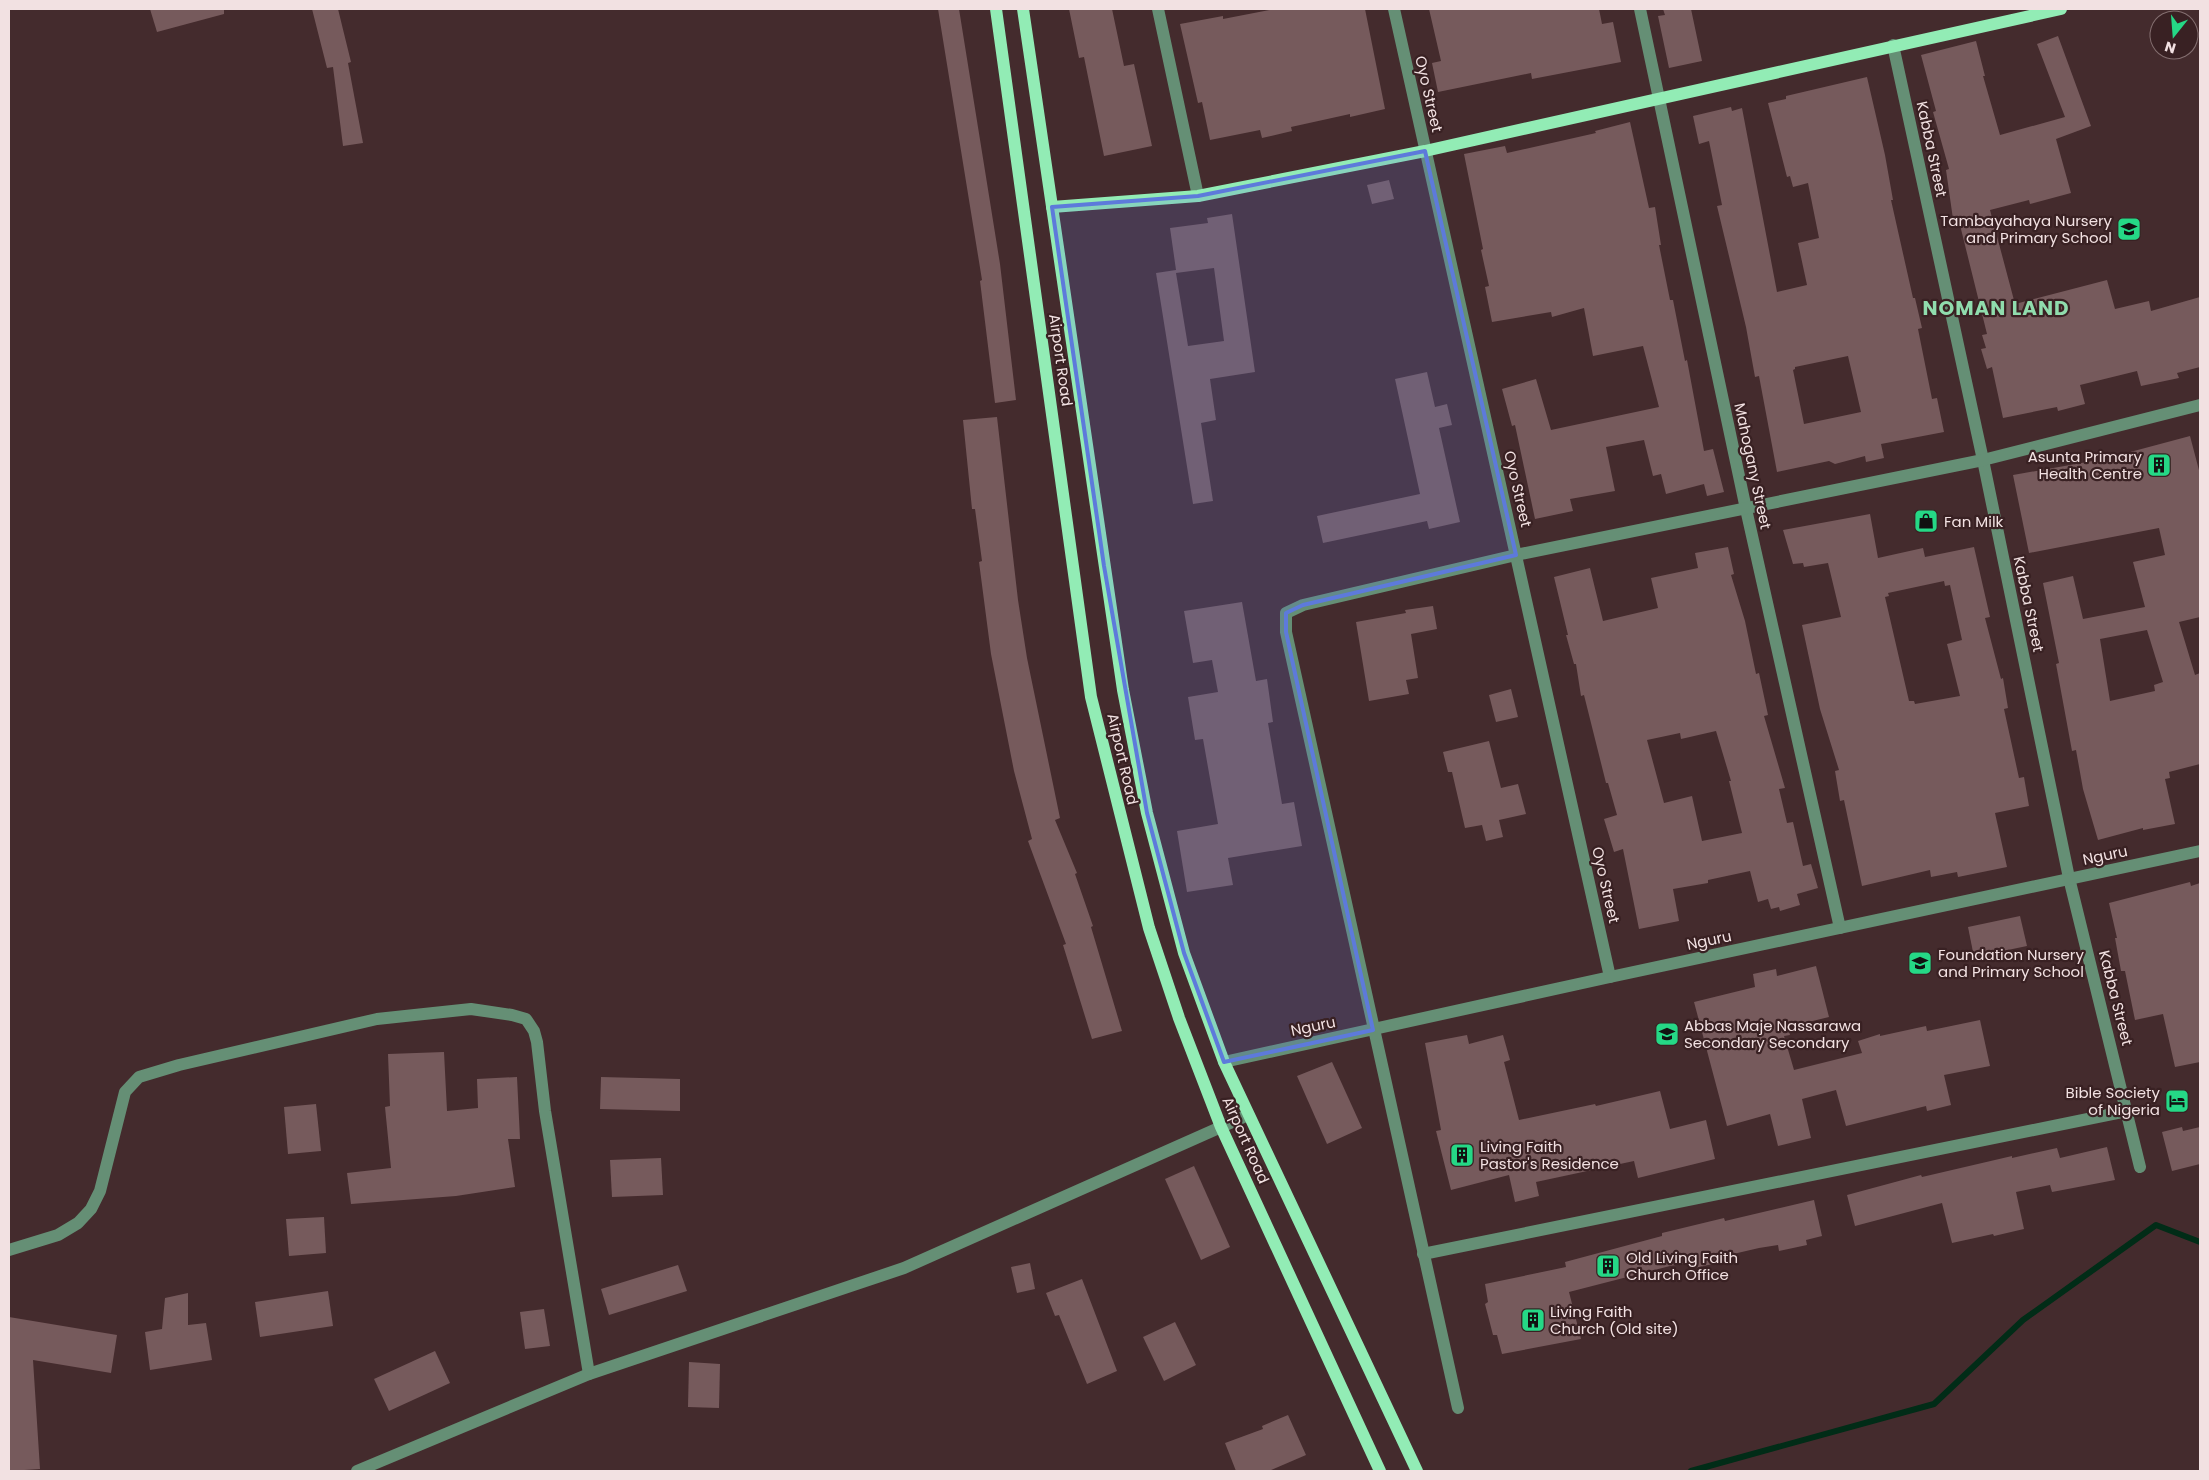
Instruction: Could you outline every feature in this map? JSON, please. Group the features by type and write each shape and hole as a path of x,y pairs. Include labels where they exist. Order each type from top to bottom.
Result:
{"main road":[{"name":"Airport Road","path":"996,9 1091,697 1149,928 1179,1018 1221,1127 1380,1471"},
{"name":"Airport Road","path":"1023,9 1123,690 1148,813 1184,953 1224,1062 1415,1467"},
{"path":"1052,207 1198,196 1426,151 1893,45 2061,9"}],"street":[{"path":"1158,9 1198,196"},
{"name":"Oyo Street","path":"1394,9 1610,977"},
{"name":"Mahogany Street","path":"1640,9 1746,509 1840,928"},
{"name":"Kabba Street","path":"1893,45 1983,460 2069,878 2128,1111 2140,1167"},
{"path":"1458,1408 1286,632 1286,614 1303,605 1516,555 1983,460 2200,405"},
{"name":"Nguru","path":"1224,1062 1610,977 2200,851"},
{"path":"9,1250 58,1235 78,1223 91,1209 103,1182 125,1092 139,1077 179,1065 377,1019 471,1009 512,1015 526,1019 534,1031 537,1042 546,1121 588,1374"},
{"path":"1423,1254 2128,1111"},
{"path":"357,1471 588,1374 904,1268 1248,1115"}],"highlighted area":[{"path":"1425,151 1516,555 1303,605 1286,613 1286,632 1373,1030 1224,1062 1184,953 1147,813 1104,566 1052,207 1198,196"}],"building":[{"path":"150,9 224,9 224,14 157,32"},
{"path":"312,9 338,9 351,62 348,63 363,143 343,146 333,67 327,68"},
{"path":"938,9 959,9 1000,264 1016,400 995,403 980,281 982,280"},
{"path":"1069,9 1112,9 1124,66 1134,64 1152,146 1104,156 1084,57 1079,58"},
{"path":"1275,9 1365,9 1385,109 1350,117 1350,114 1291,127 1292,131 1262,138 1260,130 1210,140 1202,102 1198,103 1180,24 1223,16 1223,19"},
{"path":"1429,9 1599,9 1602,24 1613,22 1621,62 1532,79 1531,73 1438,92 1432,63 1441,61"},
{"path":"1663,9 1691,9 1702,61 1669,68 1658,16 1665,15"},
{"path":"2058,36 2091,126 2056,139 2071,193 2030,204 2029,200 1990,210 2015,304 2107,280 2115,309 2149,301 2151,311 2200,297 2200,367 2177,373 2179,378 2141,386 2137,371 2080,385 2085,404 2058,411 2057,407 2003,418 1992,367 1987,369 1981,349 1986,348 1982,335 1987,334 1960,225 1954,226 1946,170 1949,169 1933,112 1936,111 1921,55 1976,41 1985,76 1983,76 2000,135 2065,117 2037,44"},
{"path":"1867,77 1885,155 1893,200 1891,200 1913,298 1915,298 1922,328 1918,329 1932,399 1937,398 1944,432 1881,444 1884,458 1866,462 1865,456 1835,464 1829,461 1777,472 1759,376 1755,377 1746,327 1717,206 1722,205 1709,141 1699,144 1693,116 1731,107 1732,111 1742,108 1777,292 1807,285 1798,243 1819,238 1808,183 1793,187 1790,176 1787,177 1768,103 1786,99 1786,96","holes":["1848,356 1861,412 1804,424 1793,370 1795,367"]},
{"path":"1630,122 1649,208 1655,207 1661,245 1659,245 1670,300 1673,300 1685,361 1687,360 1704,451 1713,449 1724,492 1707,496 1704,484 1666,494 1661,474 1653,476 1644,440 1606,447 1615,491 1570,499 1573,511 1535,519 1515,425 1512,426 1502,389 1536,379 1551,430 1659,407 1643,346 1593,356 1584,308 1552,317 1551,312 1492,322 1485,287 1489,286 1481,250 1483,249 1464,154 1505,146 1507,153 1596,133 1595,131"},
{"path":"1389,180 1394,199 1372,204 1367,185"},
{"path":"1232,214 1255,372 1210,379 1216,420 1201,423 1213,501 1193,504 1156,273 1176,270 1170,228 1208,223 1207,218","holes":["1214,268 1224,341 1188,346 1176,273"]},
{"path":"1427,372 1435,407 1447,404 1452,425 1439,428 1460,522 1429,529 1427,521 1323,543 1317,516 1420,494 1395,379"},
{"path":"997,417 1018,600 1027,658 1060,818 1055,820 1077,873 1075,874 1093,926 1091,927 1122,1031 1092,1039 1063,945 1066,944 1028,841 1032,839 1014,771 991,654 979,562 982,561 975,509 972,509 963,420"},
{"path":"2190,436 2200,474 2200,617 2179,622 2195,675 2200,673 2200,764 2169,772 2170,778 2165,779 2175,824 2143,830 2143,828 2098,840 2083,789 2076,750 2072,751 2056,664 2059,663 2043,583 2073,576 2083,619 2145,607 2133,562 2165,555 2159,528 2029,553 2013,475 2104,459","holes":["2147,630 2163,682 2154,685 2155,691 2110,701 2100,639"]},
{"path":"1870,514 1878,558 1923,548 1925,557 1974,547 1990,617 1985,618 2001,679 2003,678 2008,708 2004,709 2019,778 2024,777 2029,806 1995,813 2007,867 1958,877 1957,872 1931,877 1930,870 1862,886 1844,800 1840,801 1835,771 1839,770 1820,709 1802,625 1841,617 1828,563 1804,567 1803,563 1793,564 1783,530","holes":["1944,581 1945,586 1950,585 1962,640 1947,644 1960,696 1915,704 1914,701 1909,701 1885,597 1889,596 1888,593"]},
{"path":"1728,547 1734,574 1731,575 1745,621 1756,674 1759,673 1768,715 1764,716 1785,788 1779,789 1787,823 1793,822 1803,866 1811,864 1818,888 1797,894 1800,905 1780,911 1779,907 1771,909 1768,899 1758,902 1750,871 1708,880 1708,883 1673,889 1679,921 1639,929 1623,849 1614,852 1604,819 1617,815 1608,783 1606,783 1584,695 1581,696 1576,664 1574,664 1566,635 1568,635 1554,577 1590,568 1603,621 1658,608 1651,578 1698,568 1695,553","holes":["1716,731 1731,781 1729,781 1742,833 1702,841 1692,796 1664,803 1647,740 1680,733 1681,739"]},
{"path":"1242,602 1256,681 1267,679 1273,722 1268,723 1282,804 1294,802 1302,846 1228,858 1233,885 1187,892 1177,831 1218,824 1203,739 1195,740 1188,697 1218,692 1212,660 1193,663 1184,611"},
{"path":"1433,606 1437,629 1411,634 1418,678 1406,680 1409,694 1369,701 1356,622 1406,613 1405,610"},
{"path":"1511,689 1518,717 1496,722 1489,695"},
{"path":"1489,741 1501,788 1518,784 1526,814 1499,820 1503,837 1486,841 1482,825 1465,828 1452,772 1448,772 1443,752"},
{"path":"2190,882 2191,886 2200,883 2200,1062 2175,1067 2163,1014 2135,1020 2125,971 2121,971 2115,938 2117,938 2109,903"},
{"path":"2020,916 2027,946 1974,957 1968,927"},
{"path":"1816,966 1829,1017 1788,1027 1790,1035 1784,1036 1794,1070 1862,1053 1858,1041 1880,1034 1880,1036 1926,1026 1927,1031 1980,1020 1990,1066 1944,1075 1951,1105 1927,1111 1926,1106 1846,1126 1836,1090 1802,1099 1811,1138 1778,1146 1770,1114 1727,1126 1694,1002 1755,987 1753,974 1776,969 1777,976"},
{"path":"1467,1035 1469,1044 1503,1035 1510,1060 1504,1062 1519,1120 1595,1104 1596,1106 1660,1091 1670,1129 1706,1120 1715,1159 1638,1178 1634,1161 1536,1182 1539,1196 1515,1202 1509,1175 1451,1190 1436,1131 1441,1130 1425,1043"},
{"path":"444,1052 447,1111 478,1108 477,1079 517,1077 520,1139 508,1139 515,1187 456,1196 351,1204 347,1173 391,1168 385,1107 390,1106 388,1054"},
{"path":"1332,1062 1362,1128 1327,1144 1297,1076"},
{"path":"601,1077 680,1079 680,1111 600,1109"},
{"path":"316,1104 321,1151 288,1154 284,1107"},
{"path":"2182,1127 2183,1131 2200,1127 2200,1164 2172,1171 2162,1132"},
{"path":"2107,1147 2115,1180 2052,1192 2050,1185 2016,1192 2024,1229 1994,1236 1993,1234 1952,1243 1942,1203 1855,1226 1847,1195 1921,1175 1922,1177 2012,1156 2012,1158 2057,1148 2060,1158"},
{"path":"661,1158 663,1195 612,1197 610,1160"},
{"path":"1194,1166 1230,1247 1201,1260 1165,1179"},
{"path":"1814,1200 1822,1236 1806,1240 1807,1245 1779,1251 1778,1245 1759,1248 1716,1258 1717,1263 1690,1269 1688,1263 1670,1266 1569,1292 1581,1339 1502,1354 1497,1335 1493,1335 1485,1304 1488,1302 1485,1284 1566,1267 1565,1262 1662,1236 1662,1233 1724,1218 1725,1221"},
{"path":"324,1217 326,1253 289,1256 286,1219"},
{"path":"1030,1263 1035,1289 1017,1293 1011,1267"},
{"path":"678,1265 687,1291 609,1315 601,1289"},
{"path":"1082,1279 1117,1371 1087,1384 1059,1315 1055,1316 1046,1293"},
{"path":"328,1291 333,1326 260,1337 255,1302"},
{"path":"188,1293 188,1325 206,1323 212,1360 150,1370 145,1332 162,1329 165,1298"},
{"path":"544,1309 550,1346 525,1349 520,1312"},
{"path":"9,1317 117,1335 111,1373 33,1360 40,1469 9,1471"},
{"path":"1175,1322 1196,1365 1164,1381 1143,1337"},
{"path":"435,1351 450,1383 389,1411 374,1379"},
{"path":"689,1362 720,1364 719,1408 688,1407"},
{"path":"1288,1415 1306,1455 1269,1471 1236,1471 1225,1443 1263,1429 1262,1426"}],"waterway":[{"path":"1691,1471 1934,1404 2023,1320 2156,1225 2200,1242"}],"place":[{"name":"Tambayahaya Nursery and Primary School","path":"2129,229"},
{"name":"Asunta Primary Health Centre","path":"2159,465"},
{"name":"Fan Milk","path":"1926,521"},
{"name":"Foundation Nursery and Primary School","path":"1920,963"},
{"name":"Abbas Maje Nassarawa Secondary Secondary","path":"1667,1034"},
{"name":"Bible Society of Nigeria","path":"2177,1101"},
{"name":"Living Faith Pastor's Residence","path":"1462,1155"},
{"name":"Old Living Faith Church Office","path":"1608,1266"},
{"name":"Living Faith Church (Old site)","path":"1533,1320"}],"district":[{"name":"NOMAN LAND","path":"1996,308"}]}
